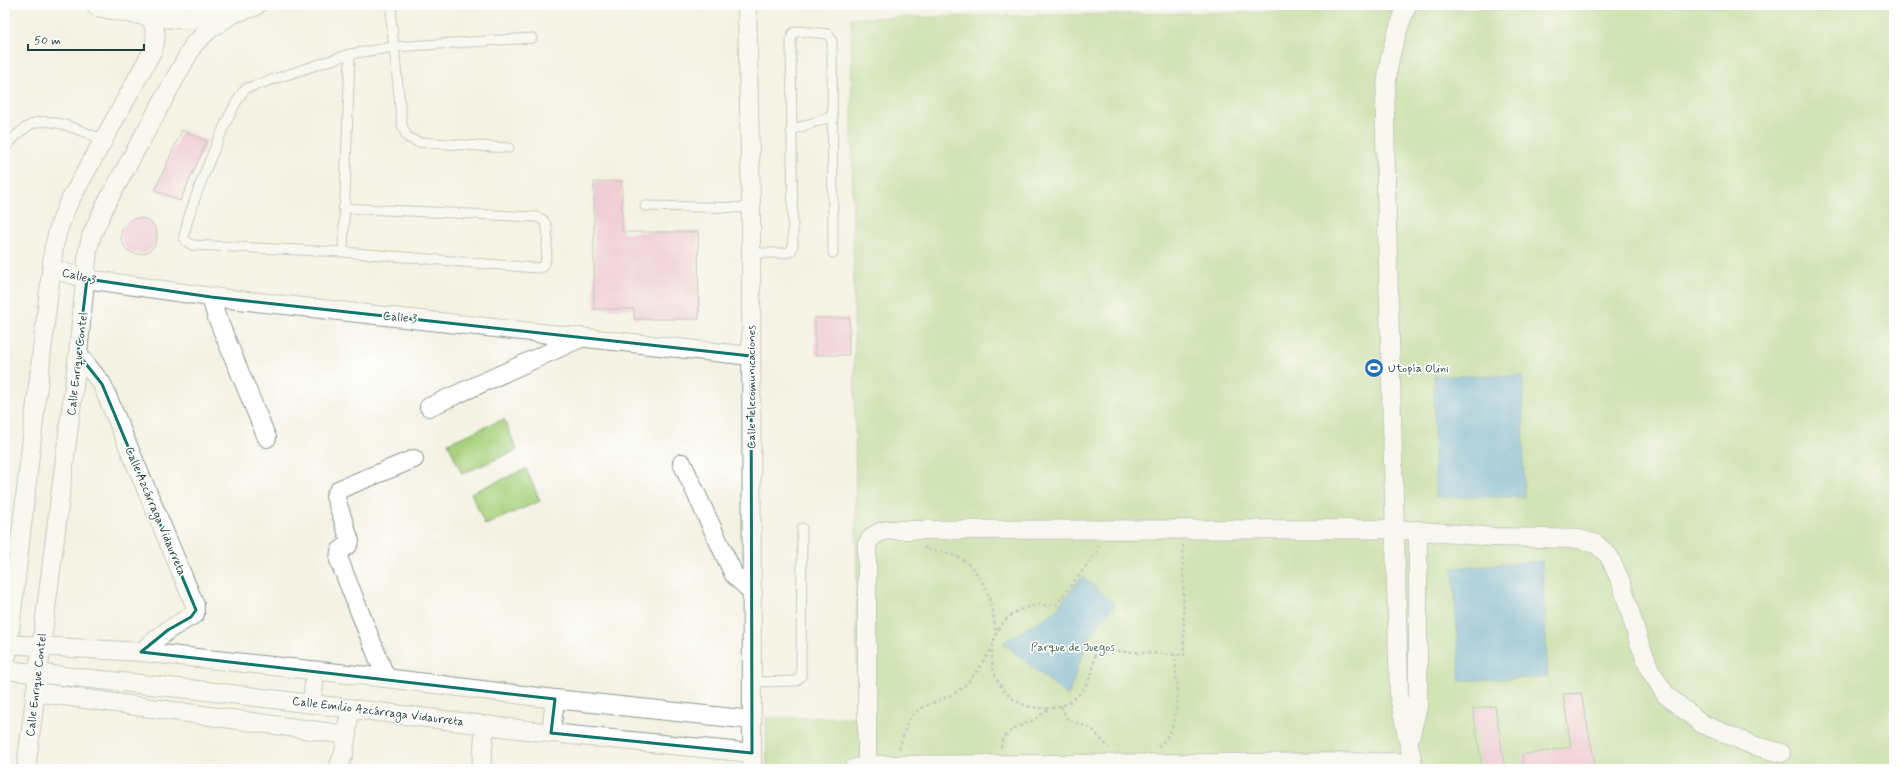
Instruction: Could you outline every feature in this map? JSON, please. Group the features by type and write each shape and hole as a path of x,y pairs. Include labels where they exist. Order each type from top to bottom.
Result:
{"main road":[{"path":"98,5 149,15 187,18 206,16 249,7"}],"street":[{"name":"Calle Telecomunicaciones","path":"747,5 751,208 753,593 752,761"},
{"path":"1407,5 1392,46 1388,72 1386,102 1395,529 1399,696 1409,739 1413,765 1002,764 897,765 860,767 867,544 871,538 883,530 925,529 1395,529 1494,536 1579,539 1596,544 1609,556 1621,582 1639,642 1650,670 1666,695 1702,724 1752,745 1781,753"},
{"name":"Calle Enrique Contel","path":"26,769 87,279 88,250 92,234 106,204 194,44 220,21 249,7"},
{"path":"5,673 7,644 54,246 67,206 156,43 155,29 149,15"},
{"name":"Calle 3","path":"52,269 87,279 211,297 751,356"},
{"path":"211,297 216,315 267,438"},
{"path":"429,407 583,337"},
{"name":"Calle Azcárraga Vidaurreta","path":"78,354 102,384 195,605 195,614 168,630 141,652"},
{"path":"386,678 339,560 340,551 348,545 350,541 335,496 340,489 414,459"},
{"path":"682,463 734,575 753,593"},
{"path":"1409,739 1418,706 1418,530"},
{"path":"7,644 141,652 315,672 386,678 555,699 752,720"},
{"path":"312,703 315,672"},
{"name":"Calle Emilio Azcárraga Vidaurreta","path":"5,673 37,673 312,703 550,733 752,761"},
{"path":"198,690 209,717"},
{"path":"35,692 347,735"},
{"path":"550,733 555,699"},
{"path":"337,769 344,754 350,708"},
{"path":"481,769 485,725"}],"lane":[{"path":"392,5 394,47 402,125 407,136 418,142 509,148"},
{"path":"751,253 785,253 791,251 793,246 791,40 793,33 796,32 825,33 831,38 833,116 832,253"},
{"path":"343,208 536,217 544,221 547,227 546,261 543,267 540,268 343,252 192,245 186,241 184,233 198,191 216,147 244,89 350,54 394,47 532,38"},
{"path":"343,252 343,208 350,54"},
{"path":"791,130 833,116"},
{"path":"5,148 21,131 33,123 49,121 84,132 103,140"},
{"path":"645,206 751,208"},
{"path":"752,682 796,681 801,676 802,528"}],"path":[{"path":"925,529 925,549 948,553 958,557 978,576 991,601 996,635"},
{"path":"897,765 905,727 911,717 921,710 951,696 962,688 974,675 992,648 996,635 1008,619 1024,608 1037,605 1056,605 1097,552 1102,529"},
{"path":"992,648 994,672 1006,692 1015,700 1026,706 1037,708 1061,706 1081,693 1093,672 1095,650 1175,656 1184,655 1183,529"},
{"path":"1154,750 1168,736 1175,721 1175,656"},
{"path":"1061,706 1067,719 1092,729 1106,742 1118,764"},
{"path":"1002,764 1002,739 1013,729 1033,720 1049,708"}],"highlighted area":[{"path":"87,279 211,297 751,356 752,753 551,733 555,699 141,652 168,630 191,617 196,610 102,384 78,354"}],"green space":[{"name":"Utopía Olini","path":"1768,5 1894,5 1894,769 767,769 766,718 858,717 851,18"},
{"path":"504,419 517,450 462,474 448,443"},
{"path":"526,469 540,501 485,525 471,493"}],"water":[{"path":"1434,376 1523,376 1524,497 1435,497"},
{"path":"1542,561 1548,677 1460,681 1453,568"},
{"path":"1082,577 1115,604 1088,639 1068,696 1003,643 1054,612"}],"building":[{"path":"182,130 207,141 180,201 155,190"},
{"path":"622,181 622,232 698,232 699,319 634,319 634,309 594,309 594,182"},
{"path":"143,218 152,223 156,229 156,243 152,249 143,254 135,254 126,249 122,243 121,232 126,223 132,219"},
{"path":"815,318 849,318 849,355 815,355"},
{"path":"1581,693 1596,769 1524,769 1522,755 1571,747 1563,694"},
{"path":"1495,706 1505,769 1482,769 1473,709"}],"place":[{"name":"Utopía Olini","path":"1374,368"}],"park label":[{"name":"Parque de Juegos","path":"1073,647"}]}
